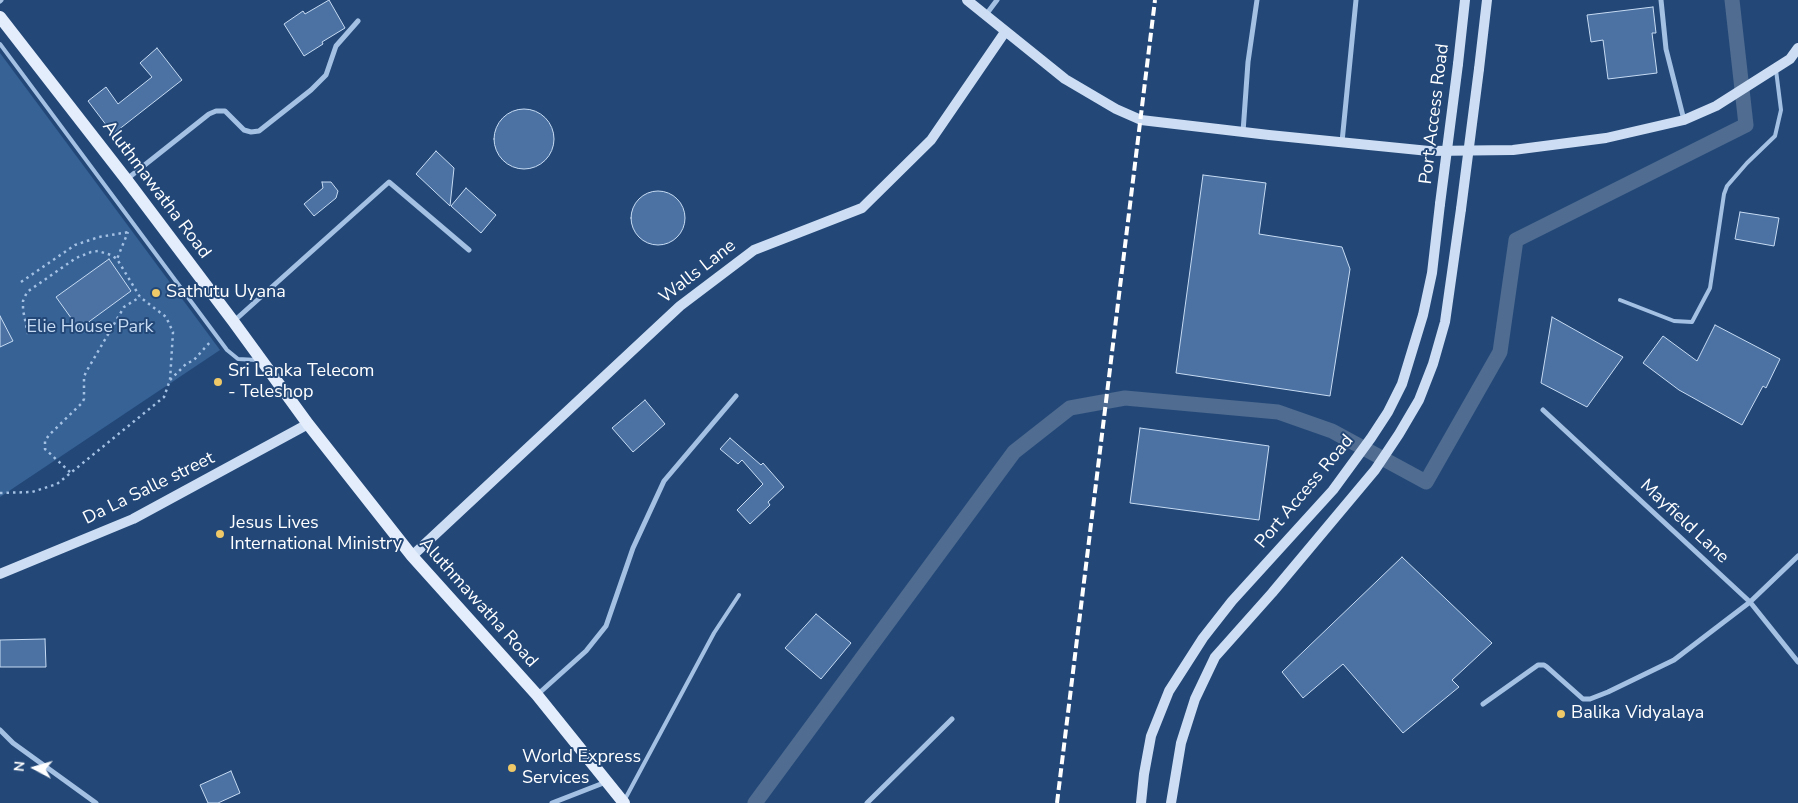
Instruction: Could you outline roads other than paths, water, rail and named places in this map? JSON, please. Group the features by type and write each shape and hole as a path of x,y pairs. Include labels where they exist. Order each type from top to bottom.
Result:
{"main road":[{"path":"967,0 1065,79 1116,109 1141,120 1429,151 1513,150 1606,138 1684,120 1716,106 1774,70 1794,60 1798,48"},
{"name":"Port Access Road","path":"1141,803 1151,736 1169,691 1203,638 1232,600 1333,490 1388,412 1402,384 1423,315 1432,273 1465,0"},
{"path":"1171,803 1180,743 1195,699 1214,657 1272,593 1374,470 1399,434 1419,400 1434,364 1445,322 1451,286 1487,0"},
{"name":"Aluthmawatha Road","path":"0,17 126,179 308,424 412,556 537,695 623,803"},
{"name":"Walls Lane","path":"412,556 680,306 754,250 862,208 931,140 1005,32"},
{"name":"Da La Salle street","path":"0,574 133,518 308,424"}],"street":[{"path":"985,16 997,0"},
{"path":"1243,132 1248,62 1257,0"},
{"path":"1342,142 1356,0"},
{"path":"1661,0 1666,49 1684,120"},
{"path":"126,179 209,114 216,111 225,111 244,130 251,132 259,131 311,90 326,75 336,46 358,22"},
{"path":"233,321 389,182 470,250"},
{"path":"537,695 586,652 606,626 633,548 664,481 736,396"},
{"name":"Mayfield Lane","path":"1543,410 1750,602 1798,662"},
{"path":"1483,704 1538,665 1547,667 1583,699 1600,696 1674,660 1750,602 1798,556"},
{"path":"867,803 952,719"},
{"path":"0,730 13,743 96,803"},
{"path":"552,803 606,782"}],"lane":[{"path":"0,44 227,350 238,359 253,361 261,359"},
{"path":"1620,300 1674,321 1692,322 1710,288 1724,194 1727,186 1774,136 1781,110 1774,70"},
{"path":"623,803 714,633 739,595"}],"waterway":[{"path":"755,803 1014,452 1070,408 1125,398 1278,412 1332,431 1426,482 1500,352 1516,240 1746,125 1732,0"}],"railway":[{"path":"1057,803 1155,0"}],"place":[{"name":"Sathutu Uyana","path":"156,293"},
{"name":"Sri Lanka Telecom - Teleshop","path":"218,382"},
{"name":"Jesus Lives International Ministry","path":"220,534"},
{"name":"Balika Vidyalaya","path":"1561,714"},
{"name":"World Express Services","path":"512,768"}],"park label":[{"name":"Elie House Park","path":"90,328"}]}
